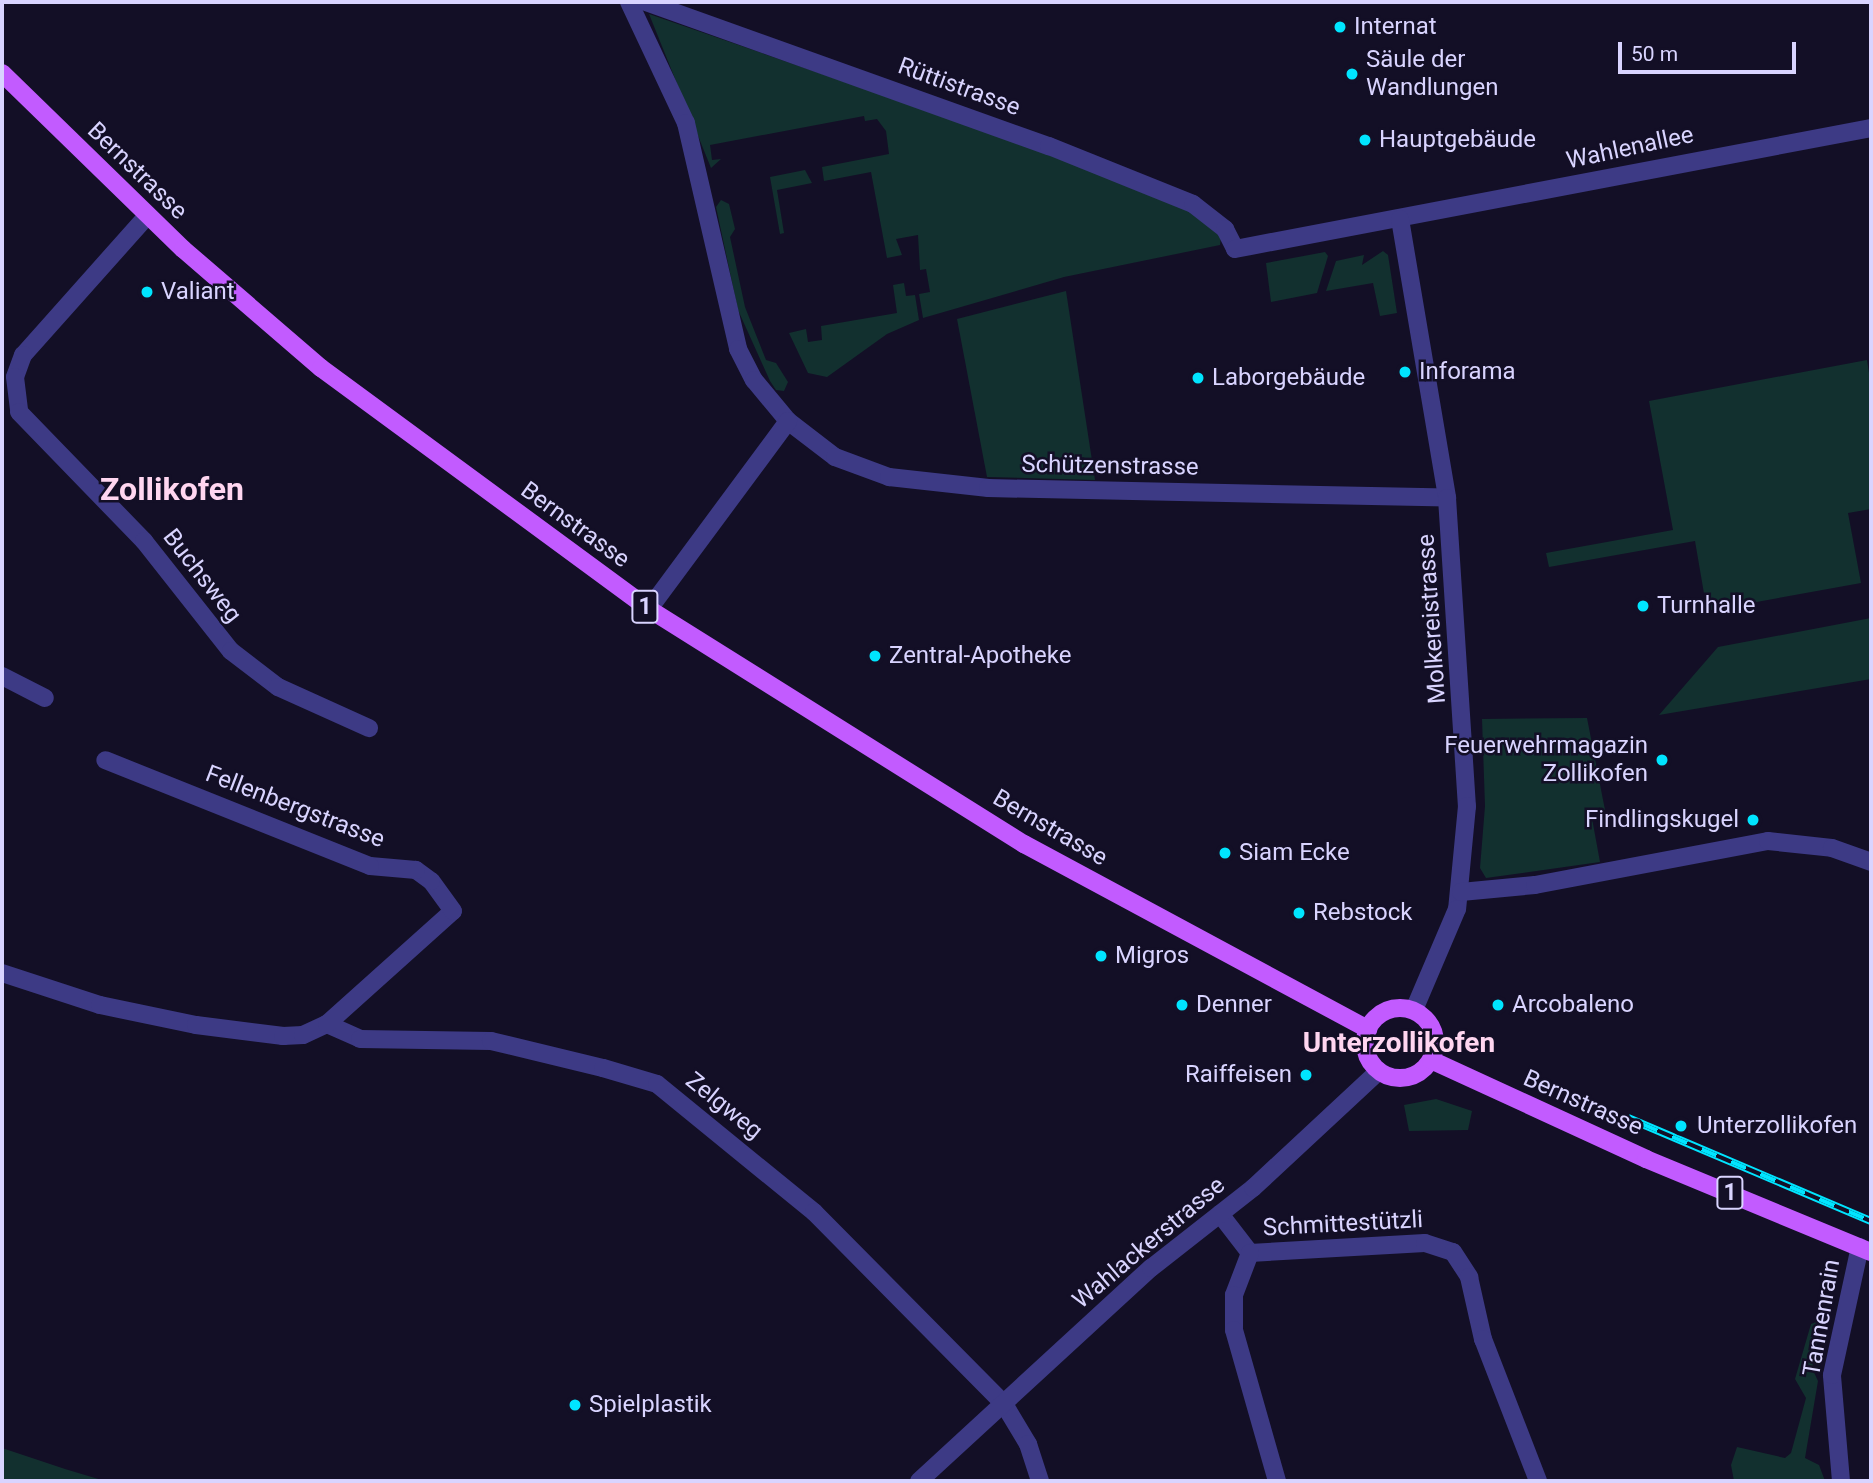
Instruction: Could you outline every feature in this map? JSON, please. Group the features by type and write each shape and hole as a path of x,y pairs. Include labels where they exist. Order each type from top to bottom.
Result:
{"main road":[{"name":"Bernstrasse","path":"2,74 147,216 321,368 649,610 1024,844 1368,1029"},
{"path":"1414,1010 1434,1031 1431,1060 1408,1077 1379,1071 1366,1052 1368,1029 1382,1012 1414,1010"},
{"name":"Bernstrasse","path":"1431,1060 1646,1159 1866,1250"}],"street":[{"name":"Schützenstrasse","path":"629,2 686,123 738,348 754,380 788,421 851,464 914,482 988,488 1447,498"},
{"name":"Rüttistrasse","path":"646,2 925,100 1193,204 1225,229 1235,249"},
{"name":"Wahlenallee","path":"1235,249 1871,128"},
{"name":"Buchsweg","path":"147,216 23,355 15,377 19,412 144,541 231,651 278,687 369,728"},
{"name":"Molkereistrasse","path":"1400,219 1447,498 1467,806 1461,892 1440,957 1414,1010"},
{"path":"649,610 788,421"},
{"path":"2,677 45,698"},
{"name":"Fellenbergstrasse","path":"2,973 100,1005 196,1026 283,1037 303,1035 327,1024 453,911 431,881 408,867 370,866 105,760"},
{"path":"1461,892 1535,886 1769,841 1832,848 1871,862"},
{"name":"Zelgweg","path":"327,1024 341,1034 360,1039 491,1041 646,1078 691,1107 814,1212 1004,1404 1028,1444 1040,1481"},
{"name":"Wahlackerstrasse","path":"919,1481 1169,1251 1220,1214 1379,1071"},
{"name":"Schmittestützli","path":"1220,1214 1250,1253 1425,1243 1446,1247 1464,1266 1483,1339 1538,1481"},
{"name":"Tannenrain","path":"1841,1481 1832,1375 1866,1250"},
{"path":"1250,1253 1234,1296 1234,1331 1277,1481"}],"green space":[{"path":"649,14 1047,152 1190,210 1221,237 1220,245 1064,277 923,318 919,294 930,292 926,269 920,270 918,235 896,239 902,255 887,258 871,172 824,181 822,167 889,154 886,131 877,119 865,121 864,116 710,145 712,160 721,159 711,168"},
{"path":"805,170 812,183 777,190 784,233 780,234 770,177"},
{"path":"721,200 729,204 735,229 730,237 745,307 766,360 776,363 788,382 784,391 776,390 770,381 738,310 716,207"},
{"path":"1383,251 1388,255 1397,313 1380,316 1373,283 1326,291 1336,261 1364,255 1362,265"},
{"path":"1325,252 1328,256 1317,293 1271,302 1266,263"},
{"path":"904,283 906,296 915,295 919,320 887,334 827,377 808,373 789,333 806,329 808,342 822,340 821,326 897,313 893,285"},
{"path":"1066,291 1095,480 987,477 957,319"},
{"path":"1867,360 1871,386 1871,509 1848,513 1861,583 1707,611 1695,541 1549,567 1546,553 1673,530 1649,401"},
{"path":"1871,618 1871,679 1659,715 1718,647"},
{"path":"1587,718 1605,810 1591,813 1600,862 1486,878 1480,868 1485,806 1482,719"},
{"path":"1436,1099 1472,1111 1468,1130 1409,1131 1404,1105"},
{"path":"1816,1322 1819,1335 1812,1368 1818,1381 1805,1458 1819,1465 1825,1481 1734,1481 1731,1465 1737,1447 1785,1458 1791,1453 1806,1398 1795,1379 1811,1324"},
{"path":"2,1448 65,1469 105,1481 2,1481"}],"railway":[{"path":"1628,1118 1871,1221"}],"place":[{"name":"Internat","path":"1340,27"},
{"name":"Säule der Wandlungen","path":"1352,74"},
{"name":"Hauptgebäude","path":"1365,140"},
{"name":"Valiant","path":"147,292"},
{"name":"Inforama","path":"1405,372"},
{"name":"Laborgebäude","path":"1198,378"},
{"name":"Turnhalle","path":"1643,606"},
{"name":"Zentral-Apotheke","path":"875,656"},
{"name":"Feuerwehrmagazin Zollikofen","path":"1662,760"},
{"name":"Findlingskugel","path":"1753,820"},
{"name":"Siam Ecke","path":"1225,853"},
{"name":"Rebstock","path":"1299,913"},
{"name":"Migros","path":"1101,956"},
{"name":"Denner","path":"1182,1005"},
{"name":"Arcobaleno","path":"1498,1005"},
{"name":"Raiffeisen","path":"1306,1075"},
{"name":"Unterzollikofen","path":"1681,1126"},
{"name":"Spielplastik","path":"575,1405"}],"district":[{"name":"Zollikofen","path":"172,489"},
{"name":"Unterzollikofen","path":"1399,1043"}]}
